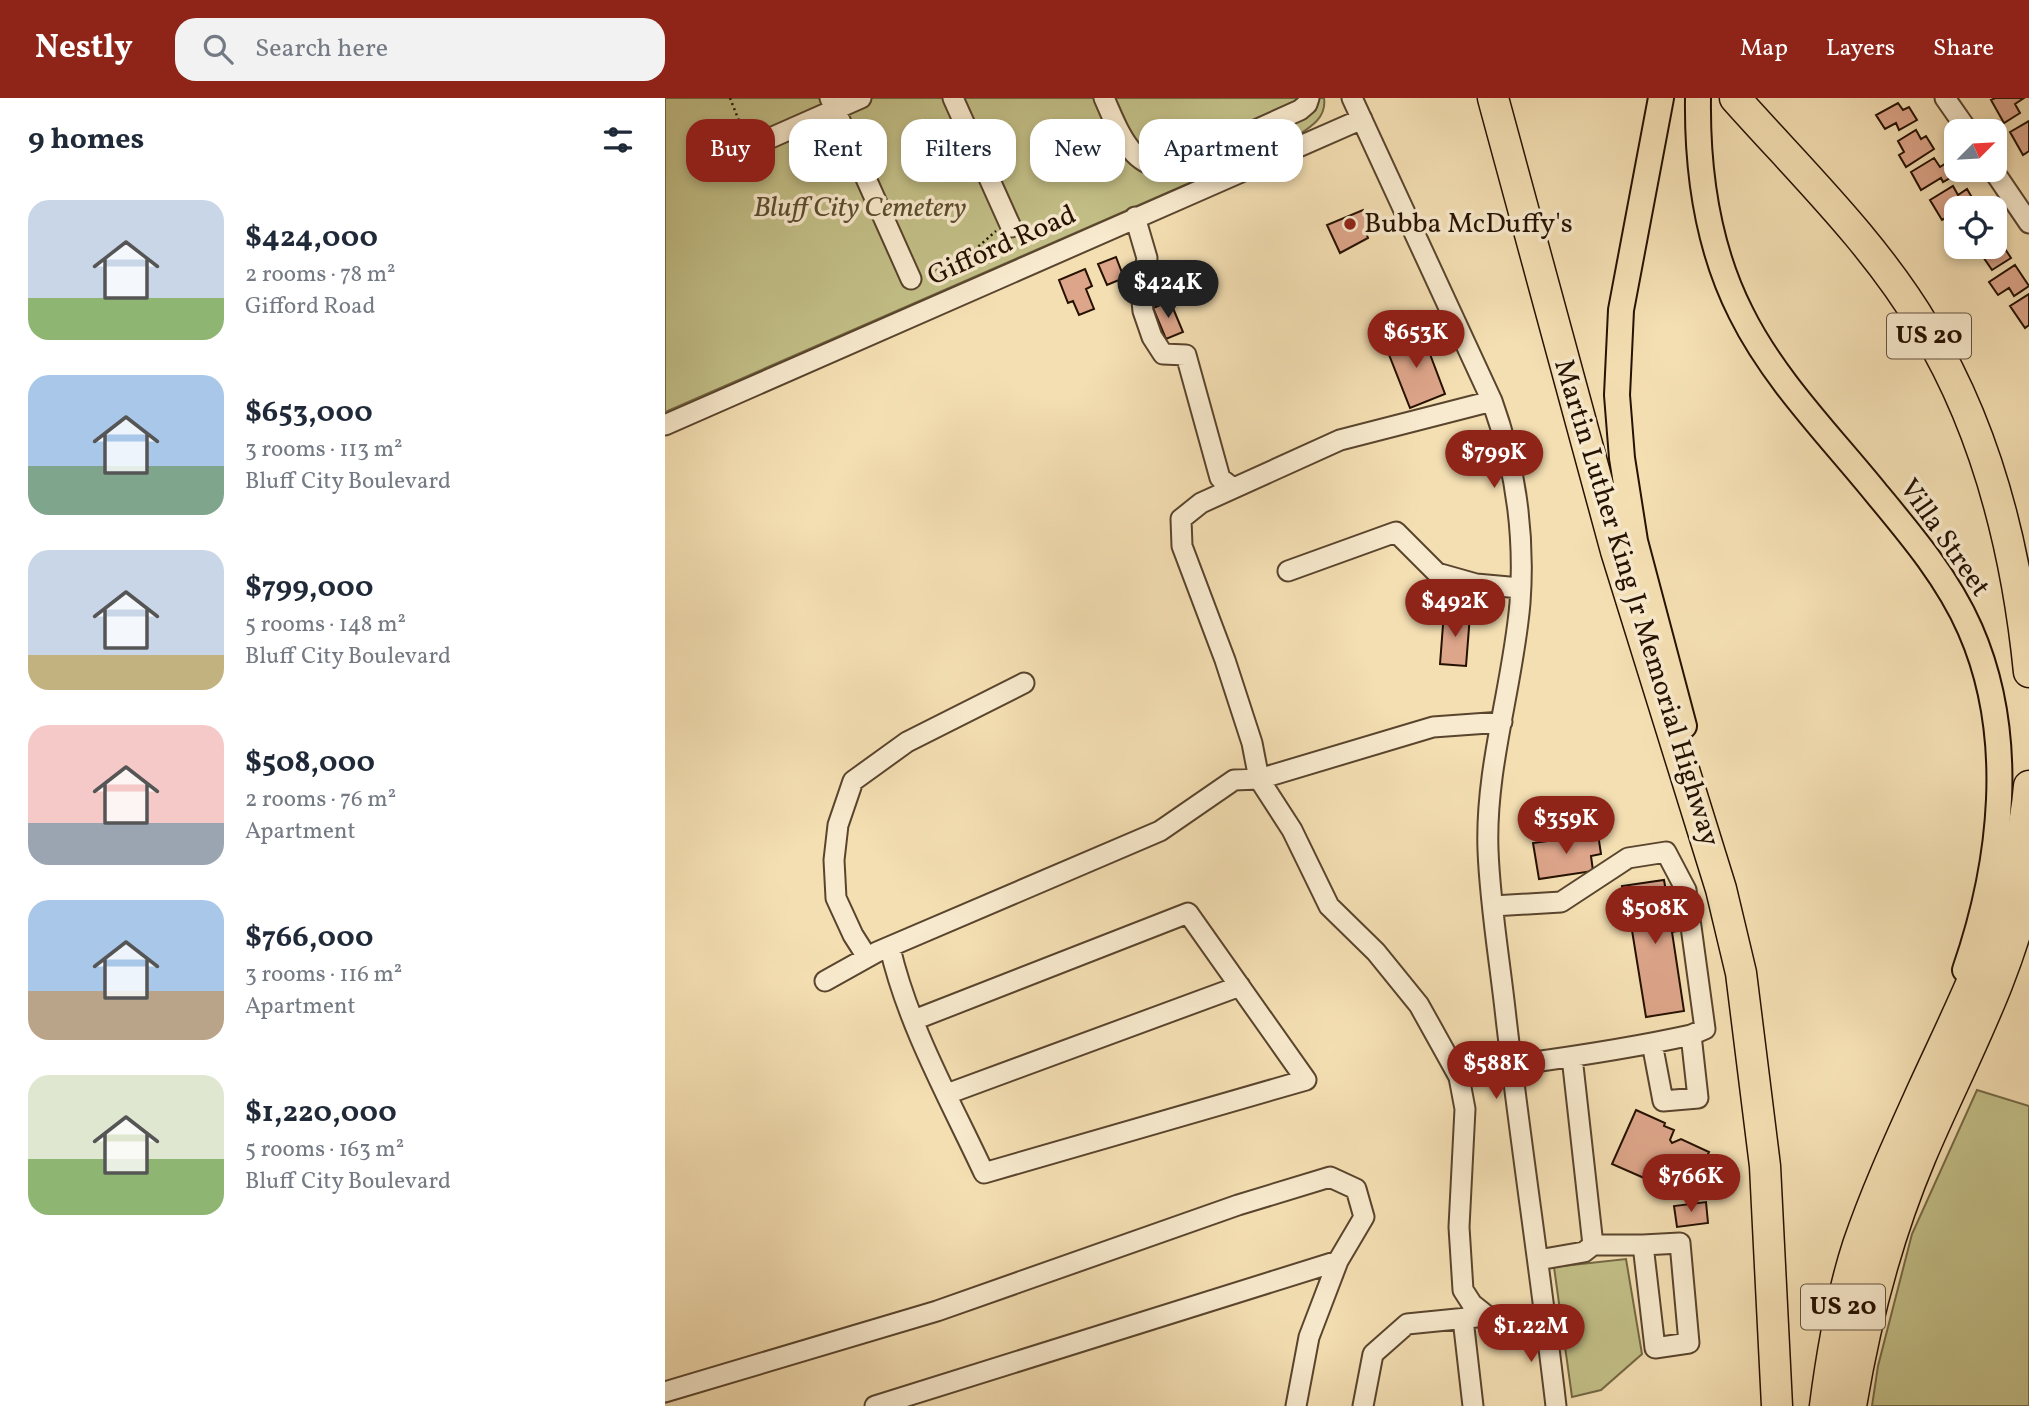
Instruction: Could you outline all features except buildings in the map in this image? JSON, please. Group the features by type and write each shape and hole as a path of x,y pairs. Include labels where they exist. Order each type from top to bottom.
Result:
{"highway":[{"name":"Martin Luther King Jr Memorial Highway","path":"1493,98 1616,551 1721,889 1741,973 1765,1166 1777,1406"},
{"name":"US 20","path":"1735,98 1884,270 1925,327 1962,398 1991,475 2013,553 2029,672"},
{"name":"US 20","path":"1825,1406 1833,1346 1858,1246 1923,1089 1969,991 2007,888 2026,817 2029,786"},
{"path":"1851,1406 1857,1372 1889,1248 1920,1158 1999,985 2020,923 2029,880"}],"main road":[{"path":"1661,98 1621,310 1617,396 1622,458 1635,541 1672,675 1721,889"},
{"name":"Villa Street","path":"1698,98 1697,150 1707,215 1722,268 1741,314 1778,372 1937,570 1970,629 1988,686 2000,761 1994,862 1969,956 1923,1089"}],"street":[{"path":"775,134 833,104 861,98"},
{"path":"953,98 1009,222"},
{"path":"1104,98 1130,150 1149,163 1165,166 1182,163 1300,110 1309,99"},
{"path":"1352,98 1492,401 1503,430 1521,531 1520,588 1489,810 1488,846 1512,1065 1556,1406"},
{"path":"1945,98 1960,119"},
{"path":"833,104 911,279"},
{"name":"Gifford Road","path":"665,425 1362,119"},
{"path":"2001,182 2029,223"},
{"path":"1135,217 1147,258 1141,291 1143,311 1152,337 1163,354 1186,355 1220,478 1233,488"},
{"path":"1487,1316 1472,1304 1463,1290 1459,1227 1465,1109 1459,1077 1419,1005 1376,952 1329,906 1292,830 1259,779 1252,743 1233,684 1182,546 1181,519 1201,503 1340,440 1492,401"},
{"path":"1288,570 1395,532 1437,573 1476,583 1520,588"},
{"path":"867,957 853,935 836,898 834,860 838,825 853,781 907,742 1024,683"},
{"path":"825,981 867,957 1160,831 1234,780 1259,779 1433,727 1501,722"},
{"path":"1493,906 1561,902 1628,858 1666,852 1686,890 1705,1029 1691,1035 1653,1043 1512,1065"},
{"path":"890,948 899,989 983,1173 1306,1080 1188,913 914,1020"},
{"path":"947,1094 1240,986"},
{"path":"1653,1043 1663,1101 1698,1098 1691,1035"},
{"path":"1572,1057 1593,1245"},
{"path":"665,1392 937,1311 1249,1201 1330,1177 1356,1189 1364,1217 1338,1261 1309,1337 1296,1406"},
{"path":"1538,1260 1584,1252 1593,1245 1680,1243 1689,1343 1654,1348 1643,1245"},
{"path":"874,1406 1338,1261"},
{"path":"1363,1406 1373,1354 1407,1324 1487,1316 1501,1319 1545,1317"},
{"path":"1463,1319 1473,1406"}],"path":[{"path":"730,98 739,119"},
{"path":"911,279 945,268 970,254 1009,222"}],"green space":[{"name":"Bluff City Cemetery","path":"665,98 1324,98 1323,111 1317,121 1303,132 1303,119 1139,119 1139,182 1192,182 665,412"},
{"path":"1977,1090 2029,1106 2029,1406 1872,1406 1878,1366 1912,1234"},
{"path":"1626,1259 1642,1354 1601,1390 1572,1397 1554,1267"}],"place":[{"name":"Bubba McDuffy's","path":"1350,224"}]}
